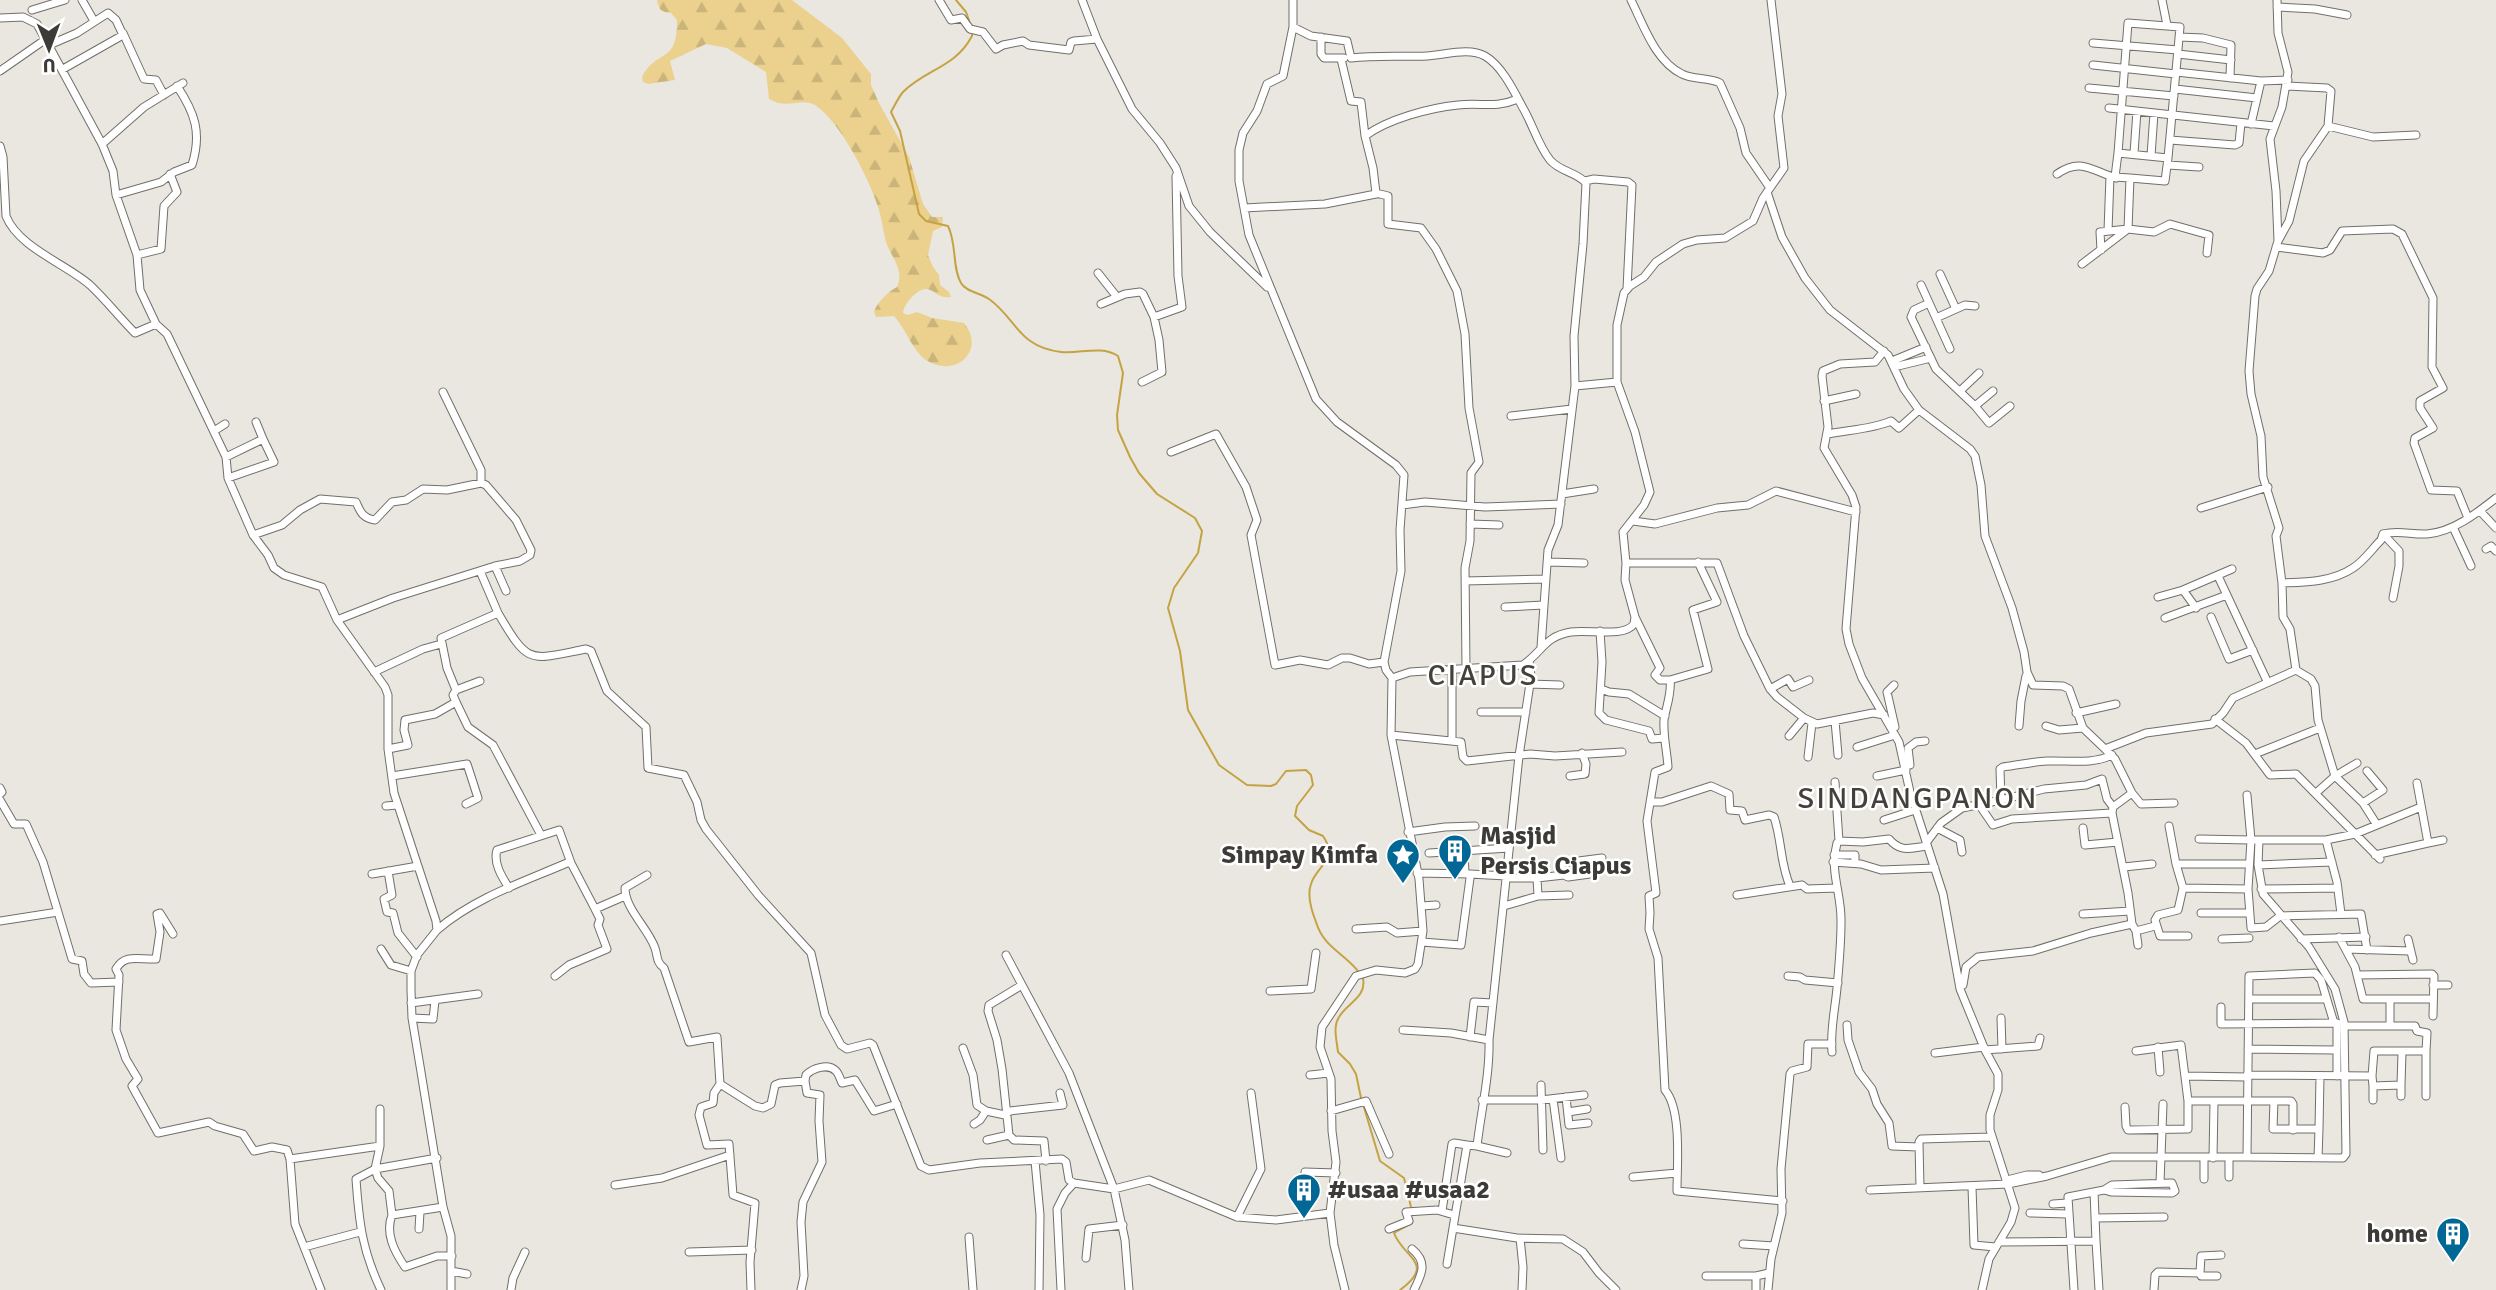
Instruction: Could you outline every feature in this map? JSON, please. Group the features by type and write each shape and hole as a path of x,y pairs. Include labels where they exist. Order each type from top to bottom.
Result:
{"street":[{"path":"27,18 34,5 32,0"},
{"path":"32,10 65,0"},
{"path":"82,0 94,21"},
{"path":"939,0 951,20 962,18 974,29 983,32 990,44 998,50 1003,45 1023,41 1029,45 1069,50 1071,42 1097,39"},
{"path":"1082,0 1097,39 1132,108 1176,168 1185,197 1194,213 1270,290"},
{"path":"1293,0 1293,27 1282,78 1267,84 1241,142 1238,172 1249,234 1316,399 1330,416 1396,465 1403,472 1405,479 1400,530 1401,570 1384,662 1392,678 1391,736 1418,873 1423,931 1415,969 1405,973 1391,970 1371,971 1356,976 1322,1027 1320,1047 1329,1073 1336,1173 1330,1213 1334,1245 1345,1290"},
{"path":"1631,0 1648,36 1664,59 1678,72 1720,83 1740,128 1746,153 1768,190 1782,237 1805,278 1830,310 1884,352 1919,410 1970,449 1975,456 1982,493 1985,536 2012,608 2027,672 2033,685 2063,686 2069,689 2083,728 2108,752 2141,804 2174,803"},
{"path":"1627,289 1644,277 1659,259 1683,244 1725,238 1749,224 1756,217 1768,190 1782,173 1785,162 1778,116 1782,94 1770,0"},
{"path":"2162,0 2167,26"},
{"path":"2277,244 2276,183 2269,148 2287,83 2285,55 2278,33 2277,3 2347,15"},
{"path":"0,71 48,42 76,34 109,13 123,33 144,79 156,80 164,94"},
{"path":"0,18 27,18 37,24 103,144 136,255 140,290 156,324 167,334 226,457 228,478 253,536 268,555 274,568 284,575 321,586 337,620 388,695 388,749 397,805 410,837 437,930"},
{"path":"2057,174 2066,168 2088,166 2113,177 2165,181 2180,27 2128,23 2118,153 2113,177 2108,230"},
{"path":"1293,27 1311,36 1347,41 1351,58 1466,52 1481,54 1496,66 1518,99 1551,162 1585,181 1594,178 1628,182 1632,185 1627,289 1621,301 1617,325 1617,382 1635,432 1649,484 1648,498 1623,532 1626,588 1635,617 1660,668 1655,675 1660,680 1670,680 1708,669 1693,610 1717,602 1698,562"},
{"path":"63,69 104,47 123,33"},
{"path":"1321,37 1323,57 1341,59 1350,55"},
{"path":"2179,37 2203,38 2230,44 2230,78"},
{"path":"2093,43 2231,60"},
{"path":"1341,59 1351,101 1361,102 1364,136 1373,168 1376,194"},
{"path":"2093,65 2330,89 2328,126 2304,162 2289,222 2277,244 2269,271 2255,296 2249,371 2251,394 2262,442 2262,471 2279,528 2276,536 2283,617 2290,629 2296,670 2315,686 2320,728 2335,776 2362,803 2377,825"},
{"path":"2251,124 2261,81"},
{"path":"103,144 144,107 180,85 190,106 197,134 192,165 170,174 161,182 116,195"},
{"path":"2090,88 2258,98"},
{"path":"1364,136 1388,123 1455,105 1499,106 1518,99"},
{"path":"2109,108 2274,126"},
{"path":"2134,153 2137,111"},
{"path":"2151,156 2154,113"},
{"path":"2170,140 2235,145 2239,143 2241,123"},
{"path":"2328,126 2374,137 2416,135"},
{"path":"0,146 6,216 9,223 26,241 89,285 135,333 156,324"},
{"path":"2118,153 2134,153 2199,167"},
{"path":"1154,317 1182,306 1178,276 1176,168"},
{"path":"136,255 161,249 164,206 177,192 170,174"},
{"path":"2082,264 2128,229 2130,178"},
{"path":"1541,648 1546,562 1549,545 1558,525 1575,386 1574,337 1583,244 1585,181"},
{"path":"1244,208 1325,204 1376,194 1388,196 1388,224 1417,226 1424,232 1436,249 1457,291 1465,334 1469,408 1479,458 1478,465 1471,473 1471,524 1465,581 1466,669"},
{"path":"2101,250 2100,232 2128,229 2154,232 2170,224 2208,234 2210,238 2207,253"},
{"path":"2277,244 2323,253 2330,250 2342,231 2393,229 2402,234 2433,298 2432,367 2443,388 2420,401 2420,408 2433,429 2415,438 2414,443 2431,490 2457,491 2468,518"},
{"path":"1098,273 1117,297"},
{"path":"1940,274 1956,309"},
{"path":"1921,285 1950,349"},
{"path":"1101,304 1117,297 1142,293 1154,317 1161,372 1142,382"},
{"path":"1929,303 1914,310 1911,317 1936,369 1989,423 2010,406"},
{"path":"1936,318 1965,305 1975,306"},
{"path":"1893,364 1926,347"},
{"path":"1884,352 1875,362 1825,369 1822,376 1828,434 1824,448 1852,495 1856,513 1846,629 1849,644 1862,678 1896,736"},
{"path":"1893,364 1931,358"},
{"path":"1960,391 1979,373"},
{"path":"1575,386 1617,382"},
{"path":"443,391 481,470 481,483"},
{"path":"1975,406 1993,391"},
{"path":"1824,401 1856,394"},
{"path":"1511,416 1572,410"},
{"path":"1828,434 1858,427 1876,427 1891,421 1899,428 1919,410"},
{"path":"228,478 274,462 256,422"},
{"path":"214,431 225,424"},
{"path":"1171,452 1216,434 1246,487 1257,520 1251,535 1275,665 1300,660 1328,665 1342,658 1369,664 1384,662"},
{"path":"226,457 264,439"},
{"path":"253,536 282,525 300,510 320,499 355,501 359,512 374,520 392,502 406,500 423,489 447,490 481,483 486,485 516,520 532,553 520,561 404,594 337,620"},
{"path":"2201,508 2268,488"},
{"path":"1562,494 1594,489"},
{"path":"1633,521 1655,524 1717,508 1748,505 1776,491 1856,513"},
{"path":"2383,534 2394,531 2428,534 2453,527 2496,498"},
{"path":"1402,505 1425,502 1471,506 1561,504"},
{"path":"2480,511 2496,528"},
{"path":"1471,524 1499,525"},
{"path":"2453,527 2471,566"},
{"path":"2282,583 2312,582 2331,578 2354,568 2381,540 2383,534"},
{"path":"2383,534 2399,551 2393,598"},
{"path":"2486,549 2491,546 2496,551"},
{"path":"1546,562 1584,563"},
{"path":"1626,562 1715,562 1719,565 1744,636 1770,689 1812,723 1873,713 1885,715"},
{"path":"495,566 506,591"},
{"path":"2158,597 2183,590 2232,569"},
{"path":"480,571 498,613 513,639 531,657 541,658 591,650 607,691 646,727 648,768 684,775 706,829 759,896 811,953 825,1014 841,1045 847,1049 870,1043 873,1045 920,1166 925,1169 1065,1160 1067,1176 1074,1183 1114,1189 1149,1180 1237,1217 1276,1220 1330,1213"},
{"path":"2218,576 2267,681"},
{"path":"1465,581 1546,579"},
{"path":"2183,590 2196,608"},
{"path":"2165,618 2227,595"},
{"path":"1505,607 1544,605"},
{"path":"456,690 441,644 443,635 498,613"},
{"path":"1392,678 1410,672 1515,667 1529,661 1546,641 1560,635 1573,631 1624,632 1631,628 1635,617"},
{"path":"2211,617 2229,659 2253,650"},
{"path":"1600,631 1602,662 1599,709 1602,717 1649,731 1652,739 1664,738"},
{"path":"374,672 423,649 441,644"},
{"path":"1477,1146 1489,1064 1489,1040 1518,756 1529,684 1529,661"},
{"path":"1452,669 1452,740"},
{"path":"2001,800 2000,769 2003,767 2042,761 2092,762 2146,733 2212,724 2224,713 2233,698 2296,670"},
{"path":"2019,726 2027,672"},
{"path":"1770,689 1788,679 1793,687 1810,680"},
{"path":"1670,680 1664,738 1668,767 1655,770 1650,803 1648,831 1656,893 1649,896 1648,929 1658,958 1665,1090 1671,1097 1676,1116 1677,1191 1783,1201"},
{"path":"480,681 456,690 453,695 468,727 493,745 541,835"},
{"path":"1529,684 1559,685"},
{"path":"1894,685 1886,692 1916,810 1950,923 1962,993 1993,1049 1998,1074 1999,1082 1990,1115 1991,1137 2013,1180 2014,1214 1989,1259 1982,1290"},
{"path":"1601,689 1629,694 1665,716"},
{"path":"388,749 408,745 404,730 405,720 435,714 456,702"},
{"path":"2076,713 2116,704"},
{"path":"1480,712 1526,712"},
{"path":"1789,736 1804,718"},
{"path":"2215,719 2246,743 2270,775 2293,773 2316,793 2377,857 2443,840"},
{"path":"1835,721 1838,755"},
{"path":"1808,757 1812,723"},
{"path":"2046,726 2059,730 2083,728"},
{"path":"2255,754 2320,728"},
{"path":"1391,736 1461,742 1463,757 1467,761 1622,752"},
{"path":"1857,747 1896,736"},
{"path":"1908,779 1908,748 1916,742 1925,741"},
{"path":"1570,776 1585,774 1586,764 1582,753"},
{"path":"2316,793 2335,776 2357,763"},
{"path":"392,776 466,764 478,798 466,804"},
{"path":"1877,776 1906,770"},
{"path":"2362,803 2383,790 2367,771"},
{"path":"1839,841 1889,839 1898,848 1907,849 1927,844 1939,825 1962,808 2044,789 2086,785 2102,779 2112,810 2138,945"},
{"path":"1768,1290 1783,1201 1781,1169 1790,1074 1792,1071 1807,1068 1808,1044 1832,1048 1832,1018 1838,983 1841,923 1840,896 1833,858 1839,841 1835,782"},
{"path":"2417,783 2428,843"},
{"path":"1650,803 1662,802 1711,786 1729,794 1730,810 1742,811 1745,820 1769,815 1774,817 1780,838 1784,874 1790,886"},
{"path":"0,788 0,794"},
{"path":"1978,803 1993,824 2012,819 2112,810 2132,793"},
{"path":"1870,1190 1972,1187 2047,1176 2106,1157 2346,1156 2346,1076 2335,989 2301,939 2263,894 2247,795"},
{"path":"0,800 14,824 26,824 43,863 72,959 82,961 84,974 90,983 119,982"},
{"path":"386,806 397,805"},
{"path":"2199,839 2326,840 2355,834 2421,807"},
{"path":"1884,820 1916,810"},
{"path":"1939,825 1960,840 1962,852"},
{"path":"1408,832 1475,826"},
{"path":"2169,826 2183,888 2178,910 2158,915 2155,926 2160,936 2188,936"},
{"path":"2083,828 2085,845 2118,842"},
{"path":"509,888 497,865 496,851 561,831 571,863 600,919 598,925 607,949 570,965 555,976"},
{"path":"2222,939 2249,940 2249,864 2255,840"},
{"path":"2326,840 2338,888 2341,914"},
{"path":"1429,853 1509,848"},
{"path":"1422,942 1461,945 1468,874 1464,851"},
{"path":"1564,875 1563,863 1602,858"},
{"path":"1833,858 1881,870 1935,868"},
{"path":"2258,865 2332,862"},
{"path":"451,1290 451,1236 443,1206 412,1018 411,971 417,957 437,930 466,910 509,888 571,863"},
{"path":"2124,867 2152,864"},
{"path":"2176,864 2249,864"},
{"path":"372,874 418,866"},
{"path":"388,871 392,895 384,899 385,908 393,913 398,933 417,957"},
{"path":"1418,873 1537,878 1590,874"},
{"path":"647,875 625,888 625,896 649,935 657,962 664,968 689,1042 714,1037 717,1039 720,1084 714,1093 713,1102 699,1109 699,1118 707,1145 728,1142 733,1195 756,1205 750,1262 751,1290"},
{"path":"1537,878 1538,897"},
{"path":"1737,895 1790,886 1809,889 1837,888"},
{"path":"2183,888 2248,888"},
{"path":"2261,889 2338,888"},
{"path":"1504,906 1538,897 1569,895"},
{"path":"595,909 625,896"},
{"path":"1422,905 1436,905"},
{"path":"2083,915 2130,911"},
{"path":"0,921 58,912"},
{"path":"173,934 160,913 157,914 160,932 156,959 128,958 122,960 116,969 119,975 116,1030 126,1059 138,1079 132,1086 158,1133 209,1122 243,1134 254,1151 272,1147 287,1150 290,1158 294,1222 321,1290"},
{"path":"2201,914 2249,914"},
{"path":"2251,928 2266,928 2280,916 2362,914 2367,950"},
{"path":"1962,993 1966,967 1976,958 2033,951 2091,933 2155,926"},
{"path":"1356,929 1386,927 1394,932 1423,931"},
{"path":"2339,937 2357,975 2363,999 2433,999"},
{"path":"2301,939 2366,937"},
{"path":"2408,939 2413,960"},
{"path":"380,949 391,965 411,971"},
{"path":"2346,949 2410,951"},
{"path":"1270,991 1311,989 1316,953"},
{"path":"1006,955 1069,1073 1114,1189 1133,1276 1129,1290"},
{"path":"2247,1157 2248,979 2251,975 2311,972 2319,975 2326,999 2340,1024 2337,1076"},
{"path":"2357,975 2432,974 2433,1016"},
{"path":"1788,976 1838,983"},
{"path":"1022,985 988,1008 1002,1069 1009,1135 1014,1140 1044,1141 1046,1161"},
{"path":"2433,985 2448,985"},
{"path":"411,1003 478,995"},
{"path":"2249,999 2326,999"},
{"path":"2390,1000 2390,1026"},
{"path":"412,1018 433,1019 435,1001"},
{"path":"1470,1037 1474,1002 1493,1003"},
{"path":"2221,1007 2221,1024 2415,1026 2417,1031 2425,1032 2426,1096"},
{"path":"1993,1049 2001,1018"},
{"path":"1847,1025 1848,1040 1859,1072 1872,1089 1877,1104 1889,1123 1892,1146 1919,1147"},
{"path":"1403,1030 1489,1040"},
{"path":"1934,1053 2038,1046 2040,1038"},
{"path":"2136,1051 2183,1046 2188,1129"},
{"path":"2158,1047 2160,1072"},
{"path":"963,1048 974,1075 976,1105 986,1111 1005,1115"},
{"path":"2248,1049 2337,1050"},
{"path":"2373,1100 2373,1052 2426,1051"},
{"path":"2401,1096 2402,1052"},
{"path":"801,1290 804,1276 801,1222 803,1202 822,1162 820,1095 807,1093 806,1075 820,1067 832,1069 842,1083 855,1080 874,1111 897,1104"},
{"path":"1310,1075 1329,1073"},
{"path":"2186,1076 2372,1076"},
{"path":"2318,1158 2320,1076"},
{"path":"720,1084 755,1106 763,1108 773,1101 777,1084 805,1082"},
{"path":"1541,1085 1543,1150"},
{"path":"2372,1086 2401,1085"},
{"path":"1060,1093 1063,1105"},
{"path":"1237,1217 1262,1165 1251,1093"},
{"path":"1482,1100 1541,1100 1584,1095"},
{"path":"1566,1097 1569,1125 1587,1123"},
{"path":"1553,1099 1561,1158"},
{"path":"1005,1115 1010,1111 1063,1105 1081,1100"},
{"path":"1331,1111 1361,1101 1366,1102 1389,1154"},
{"path":"2188,1101 2293,1102 2293,1129"},
{"path":"2274,1101 2272,1128 2319,1129"},
{"path":"2213,1158 2214,1102"},
{"path":"2160,1183 2163,1104"},
{"path":"2125,1107 2128,1130 2199,1129"},
{"path":"380,1109 380,1146 375,1169 378,1178 389,1191 392,1215 389,1226 397,1255 405,1266 437,1256 452,1256"},
{"path":"1568,1112 1587,1110"},
{"path":"974,1124 986,1111"},
{"path":"987,1140 1009,1135"},
{"path":"1920,1188 1921,1139 1991,1137"},
{"path":"1442,1211 1452,1144 1507,1153"},
{"path":"1447,1265 1467,1145"},
{"path":"290,1158 380,1146"},
{"path":"615,1185 662,1178 730,1155"},
{"path":"381,1290 367,1262 360,1232 356,1179 375,1169 437,1158"},
{"path":"2204,1158 2204,1179"},
{"path":"2229,1158 2229,1177"},
{"path":"1034,1161 1040,1215 1039,1290"},
{"path":"1305,1172 1336,1173"},
{"path":"1633,1177 1677,1173"},
{"path":"1061,1290 1057,1209 1074,1183"},
{"path":"2074,1290 2068,1197 2104,1190 2112,1185 2173,1183 2174,1191 2104,1190"},
{"path":"1972,1187 1974,1245 2096,1241"},
{"path":"2094,1192 2099,1290"},
{"path":"2053,1204 2067,1203"},
{"path":"392,1215 443,1206"},
{"path":"1389,1229 1409,1221 1406,1212 1442,1211 1454,1215"},
{"path":"419,1229 420,1212"},
{"path":"2030,1213 2068,1213"},
{"path":"2095,1218 2164,1217"},
{"path":"1086,1258 1089,1229 1123,1225"},
{"path":"1453,1228 1520,1238 1567,1241 1583,1252 1616,1290"},
{"path":"304,1247 360,1232"},
{"path":"969,1237 973,1290"},
{"path":"1520,1238 1522,1290"},
{"path":"1743,1244 1774,1247"},
{"path":"689,1252 752,1250"},
{"path":"1412,1250 1423,1265 1422,1275 1414,1290"},
{"path":"511,1290 513,1278 525,1252"},
{"path":"2200,1273 2201,1256 2221,1255"},
{"path":"451,1271 467,1274"},
{"path":"2154,1290 2155,1275 2158,1272 2217,1276"},
{"path":"1706,1276 1756,1276 1769,1273"},
{"path":"1756,1276 1756,1290"}],"green space":[{"path":"657,0 792,0 842,38 871,74 871,85 879,103 909,157 923,204 932,217 943,217 942,227 933,231 928,255 939,275 940,285 951,297 942,297 928,289 922,290 911,298 903,313 908,315 917,312 932,318 964,323 972,343 964,359 947,366 926,360 894,316 876,317 874,312 878,305 897,287 898,269 886,242 879,210 869,184 844,138 825,113 810,103 782,103 769,99 766,72 727,48 706,44 670,61 675,80 648,84 643,82 642,77 648,68 670,50 676,34 677,20 671,13 661,10"}],"waterway":[{"path":"956,0 966,12 971,26"},
{"path":"972,31 965,47 949,62 912,84 901,94 891,112 900,131 919,214 926,221 948,226 961,283 998,307 1026,338 1047,349 1061,352 1098,350 1118,356 1123,373 1117,415 1118,430 1130,457 1139,473 1157,494 1195,518 1202,531 1198,553 1174,588 1168,608 1180,651 1188,710 1219,765 1247,785 1271,786 1276,784 1286,771 1306,770 1311,775 1313,785 1297,806 1295,816 1309,830 1323,836 1329,851 1311,884 1312,908 1324,938 1358,971"},
{"path":"1361,1098 1356,1074 1338,1052 1336,1031 1341,1014 1362,991 1363,978"},
{"path":"1363,1104 1380,1161 1404,1178 1411,1207"},
{"path":"1400,1290 1411,1281 1417,1267 1394,1233 1412,1223"}],"place":[{"name":"Masjid Persis Ciapus","path":"1455,881"},
{"name":"Simpay Kimfa","path":"1403,885"},
{"name":"#usaa #usaa2","path":"1304,1220"},
{"name":"home","path":"2453,1264"}],"district":[{"name":"CIAPUS","path":"1483,675"},
{"name":"SINDANGPANON","path":"1918,798"}]}
